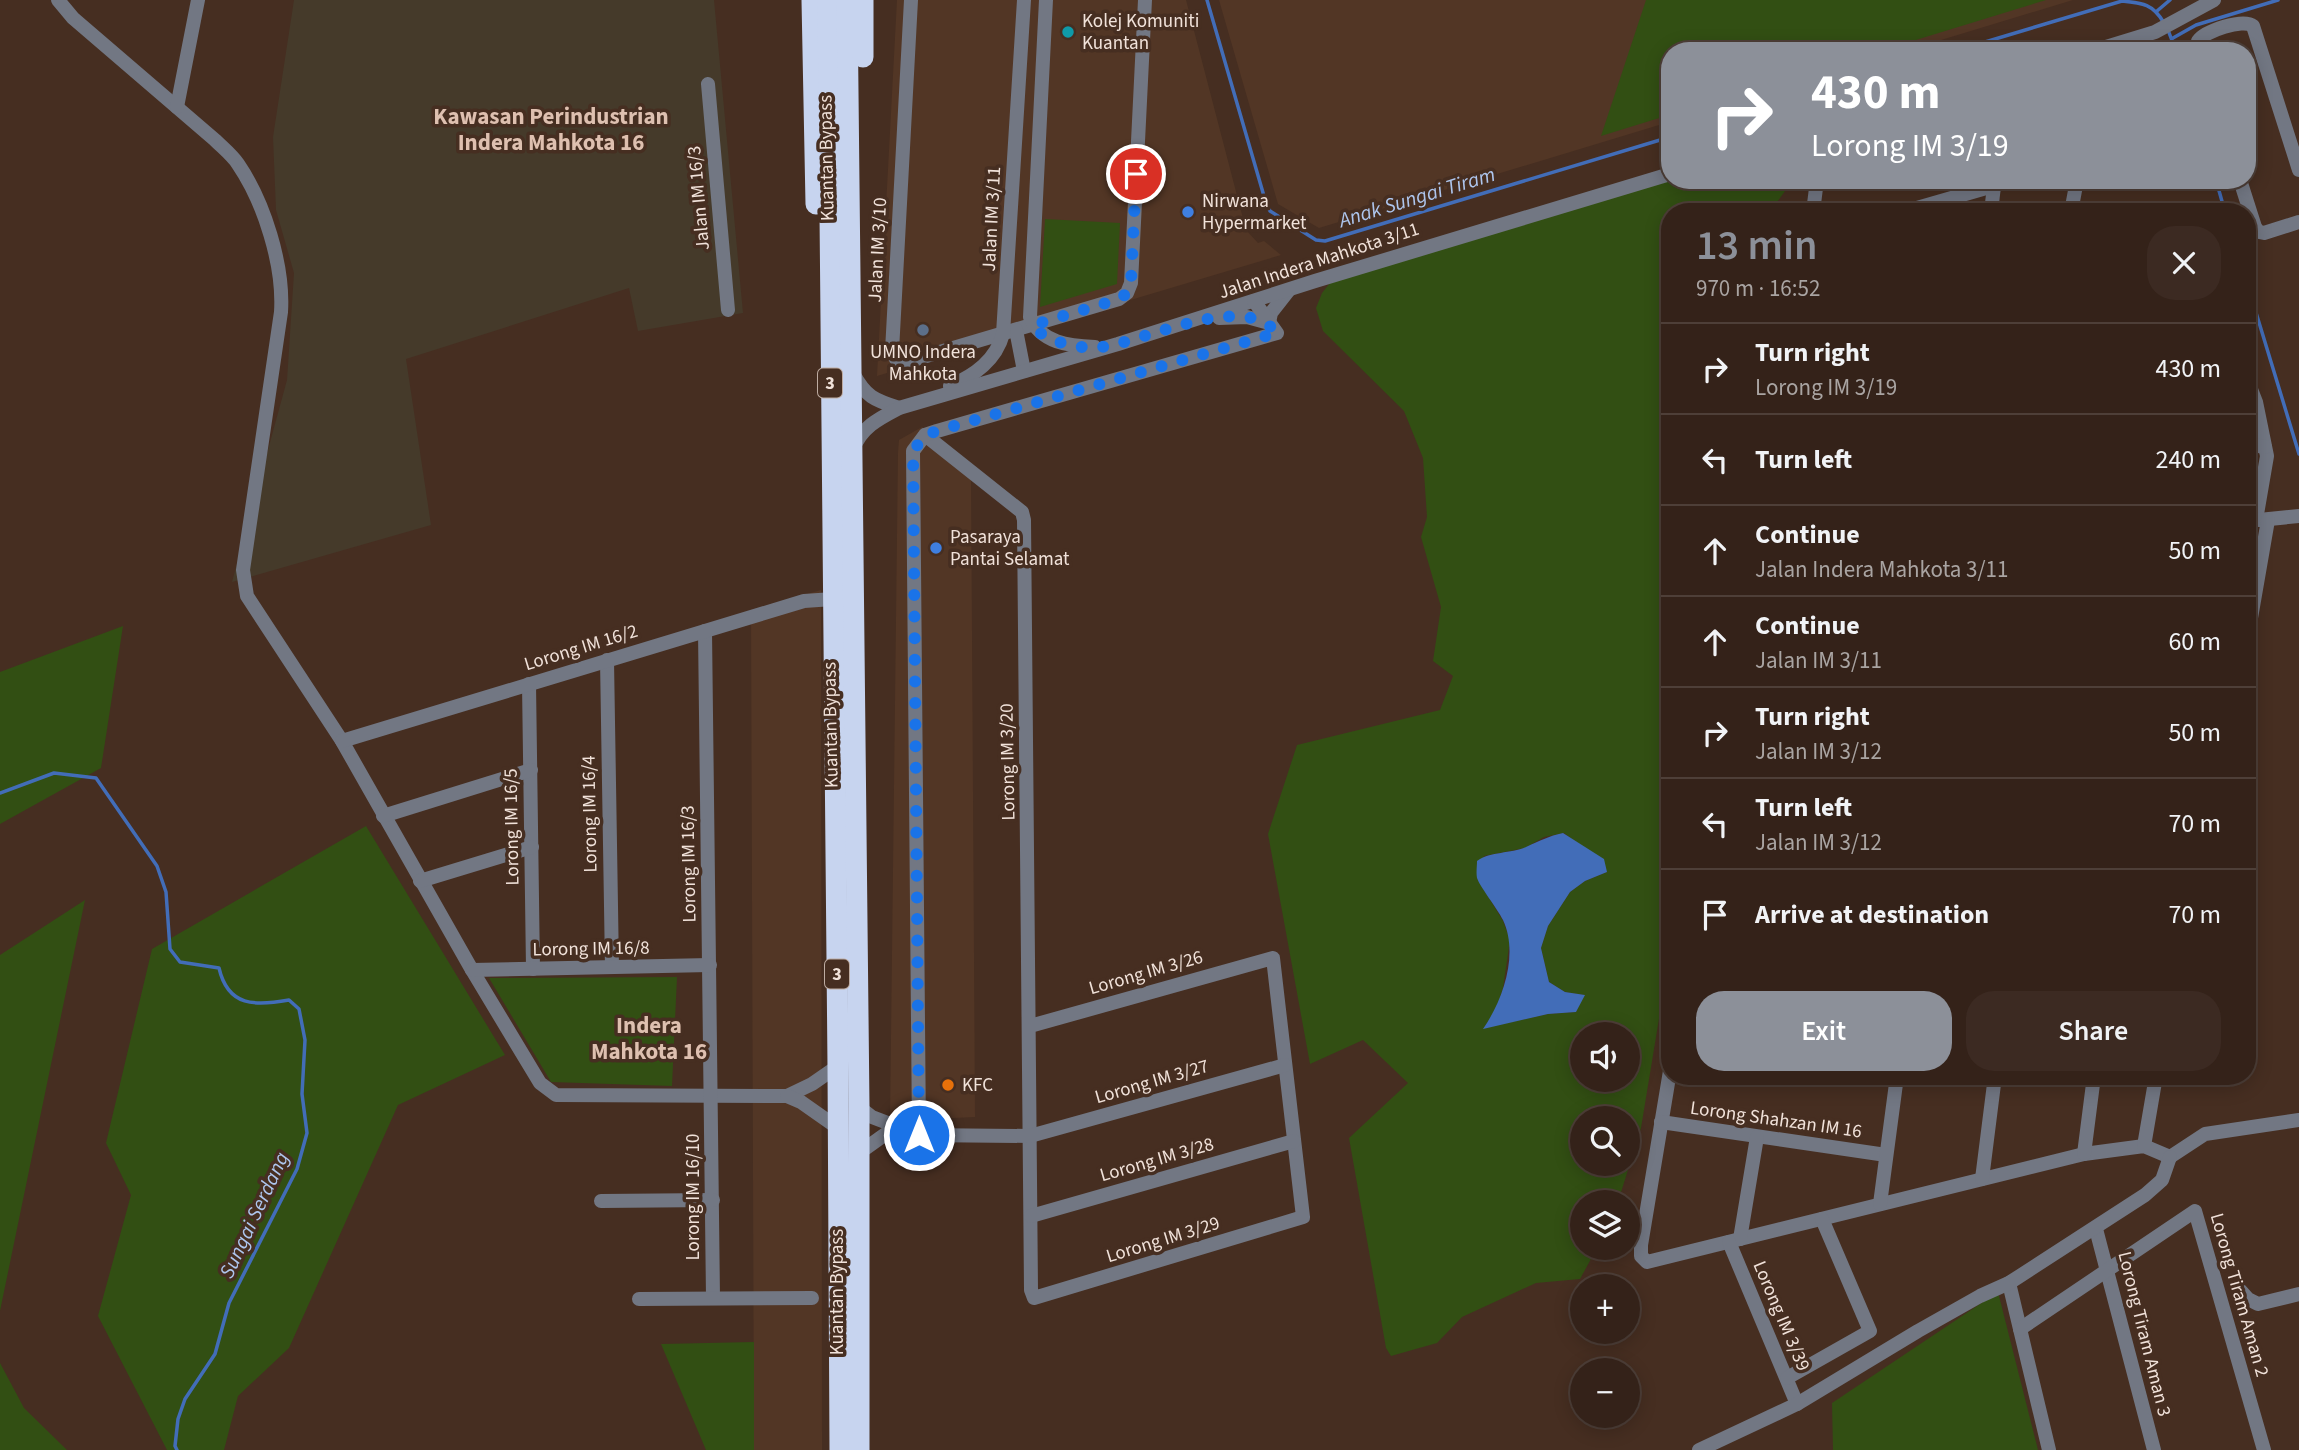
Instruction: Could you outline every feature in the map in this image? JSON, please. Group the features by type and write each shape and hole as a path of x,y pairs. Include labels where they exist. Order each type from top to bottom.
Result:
{"highway":[{"path":"812,0 816,206 830,268"},
{"name":"Kuantan Bypass","path":"828,0 840,183 851,241 850,457 859,1107 859,1450"},
{"name":"Kuantan Bypass","path":"839,1450 830,268 840,183 847,0"},
{"path":"851,241 863,167 863,0"}],"street":[{"path":"58,0 73,18 236,161 261,208 282,291 243,570 247,596 342,741 420,881 535,1076 546,1089 556,1095 787,1096 812,1084 838,1066"},
{"path":"177,107 198,0"},
{"name":"Jalan IM 3/10","path":"911,0 892,351 897,359 906,362 1119,299 1127,293 1131,282 1145,0"},
{"name":"Jalan IM 3/11","path":"924,400 983,366 1009,332 1024,0"},
{"path":"1046,0 1029,309 1033,325 1044,336 1064,343 1098,347 1118,344"},
{"path":"2124,42 2141,37 2214,0"},
{"path":"2198,42 2202,35 2242,22 2249,22 2253,26 2299,170"},
{"path":"1020,67 1042,68"},
{"name":"Jalan IM 16/3","path":"708,84 728,310"},
{"name":"Jalan Indera Mahkota 3/11","path":"850,457 857,440 871,423 899,408 1118,344 1661,177"},
{"path":"1935,203 1984,189"},
{"path":"2256,228 2264,233 2299,222"},
{"path":"1273,328 1271,313 1290,289"},
{"path":"1254,301 1273,328"},
{"path":"1205,317 1247,317 1273,328"},
{"path":"919,1135 913,451 925,435 1273,328"},
{"path":"1009,332 1024,371"},
{"path":"850,369 862,390 873,399 899,408"},
{"path":"2256,402 2267,456 2257,520 2299,516"},
{"name":"Lorong IM 3/20","path":"925,435 1022,512 1024,520 1031,1290 1034,1298"},
{"path":"2256,446 2265,447"},
{"name":"Lorong IM 16/2","path":"342,741 804,601 833,600"},
{"name":"Lorong IM 16/3","path":"705,631 712,1096"},
{"name":"Lorong IM 16/4","path":"607,660 612,967"},
{"name":"Lorong IM 16/5","path":"529,684 533,969"},
{"path":"383,816 531,770"},
{"path":"420,881 532,847"},
{"name":"Lorong IM 3/26","path":"1030,1026 1273,958 1285,1065"},
{"name":"Lorong IM 16/8","path":"472,970 710,965"},
{"path":"1285,1065 1294,1140"},
{"name":"Lorong IM 3/27","path":"859,1107 872,1117 919,1135 1030,1136 1285,1065"},
{"path":"1668,1085 1641,1245 1641,1256 1647,1262 2084,1153 2144,1146 2170,1157"},
{"path":"1880,1204 1896,1085"},
{"path":"1982,1179 1994,1085"},
{"path":"2084,1153 2093,1085"},
{"path":"2144,1146 2154,1085"},
{"name":"Lorong IM 16/10","path":"712,1096 713,1298"},
{"path":"787,1096 838,1128"},
{"path":"1699,1450 1797,1404 1918,1331 2009,1283 2155,1188 2166,1173 2170,1157 2205,1134 2299,1120"},
{"name":"Lorong Shahzan IM 16","path":"1661,1122 1886,1155"},
{"path":"859,1153 887,1133 900,1129"},
{"path":"1735,1241 1757,1137"},
{"name":"Lorong IM 3/28","path":"1031,1216 1294,1140"},
{"name":"Lorong IM 3/29","path":"1034,1298 1303,1217 1294,1140"},
{"path":"601,1201 713,1200"},
{"name":"Lorong Tiram Aman 2","path":"2108,1269 2194,1210 2263,1450"},
{"path":"1787,1378 1870,1331 1822,1219"},
{"name":"Lorong Tiram Aman 3","path":"2096,1228 2154,1450"},
{"name":"Lorong IM 3/39","path":"1735,1241 1797,1404"},
{"path":"2020,1329 2108,1269"},
{"path":"2009,1283 2049,1450"},
{"path":"2239,1289 2248,1299 2258,1304 2299,1294"},
{"path":"639,1299 812,1298"}],"shaded area":[{"path":"294,0 714,0 743,313 638,331 629,288 406,359 431,525 232,582 287,380 294,273 276,210 273,137"},
{"path":"897,0 1186,0 1246,230 1258,243 1264,241 1281,255 877,376"},
{"path":"1219,0 2073,0 1935,42 1661,42 1661,124 1319,228 1278,204"},
{"path":"922,427 971,475 975,1117 890,1121 898,453 899,440"},
{"path":"821,590 822,1450 754,1450 751,610"}],"green space":[{"path":"1646,0 2046,0 1909,42 1661,42 1661,117 1601,136"},
{"path":"1661,183 1661,189 1787,189 1776,203 1661,203 1661,1007 1640,1131 1640,1106 1570,1106 1570,1176 1626,1176 1622,1190 1570,1190 1570,1260 1590,1260 1583,1274 1570,1274 1570,1280 1536,1283 1462,1317 1437,1343 1391,1356 1386,1348 1349,1138 1408,1083 1363,1040 1310,1064 1268,834 1297,745 1440,710 1453,676 1433,661 1441,607 1421,537 1427,517 1423,458 1404,411 1323,331 1316,308 1322,293 1337,274","holes":["1564,833 1607,872 1585,881 1570,892 1548,926 1541,948 1549,982 1565,992 1584,995 1576,1012 1548,1014 1484,1028 1496,1010 1503,988 1510,940 1503,921 1477,878 1484,856 1525,848 1544,837"]},
{"path":"1045,219 1120,223 1117,284 1040,307"},
{"path":"123,626 101,768 0,824 0,672"},
{"path":"366,826 505,1055 398,1105 289,1348 238,1396 224,1450 167,1450 98,1316 131,1195 106,1143 152,949"},
{"path":"85,900 0,1311 0,955"},
{"path":"677,977 672,1086 551,1082 489,978"},
{"path":"1998,1292 2038,1450 1833,1450 1832,1403"},
{"path":"754,1342 754,1450 706,1450 661,1344"},
{"path":"0,1363 24,1408 67,1450 0,1450"}],"water":[{"path":"1563,833 1604,859 1607,872 1585,881 1570,892 1548,926 1541,948 1549,982 1565,992 1585,995 1576,1012 1548,1014 1483,1029 1502,991 1509,962 1509,947 1503,920 1477,878 1477,861"}],"waterway":[{"name":"Anak Sungai Tiram","path":"1207,0 1266,203 1270,211 1316,240 1325,241 1661,140"},
{"path":"2157,11 2170,0"},
{"path":"2173,38 2196,25 2278,0"},
{"name":"Anak Sungai Tiram","path":"1985,42 2122,1 2147,6 2156,12 2164,23"},
{"name":"Anak Sungai Tiram","path":"2168,30 2173,42"},
{"path":"2219,189 2222,203"},
{"path":"2256,313 2299,454"},
{"name":"Sungai Serdang","path":"0,793 54,773 96,778 157,866 166,892 170,949 180,962 219,968 229,990 245,1001 265,1003 289,1000 299,1009 305,1040 302,1094 307,1133 297,1169 229,1303 215,1354 185,1399 178,1419 175,1446 177,1450"}],"place":[{"name":"Kolej Komuniti Kuantan","path":"1068,32"},
{"name":"Nirwana Hypermarket","path":"1188,212"},
{"name":"UMNO Indera Mahkota","path":"923,330"},
{"name":"Pasaraya Pantai Selamat","path":"936,548"},
{"name":"KFC","path":"948,1085"}],"district":[{"name":"Kawasan Perindustrian Indera Mahkota 16","path":"551,129"},
{"name":"Indera Mahkota 16","path":"649,1038"}],"route":[{"path":"919,1135 913,451 925,435 937,431 1277,333 1269,323 1247,317 1205,317 1118,344 1098,347 1064,343 1048,338 1038,331 1033,325 1119,299 1127,293 1131,282 1136,174"}]}
